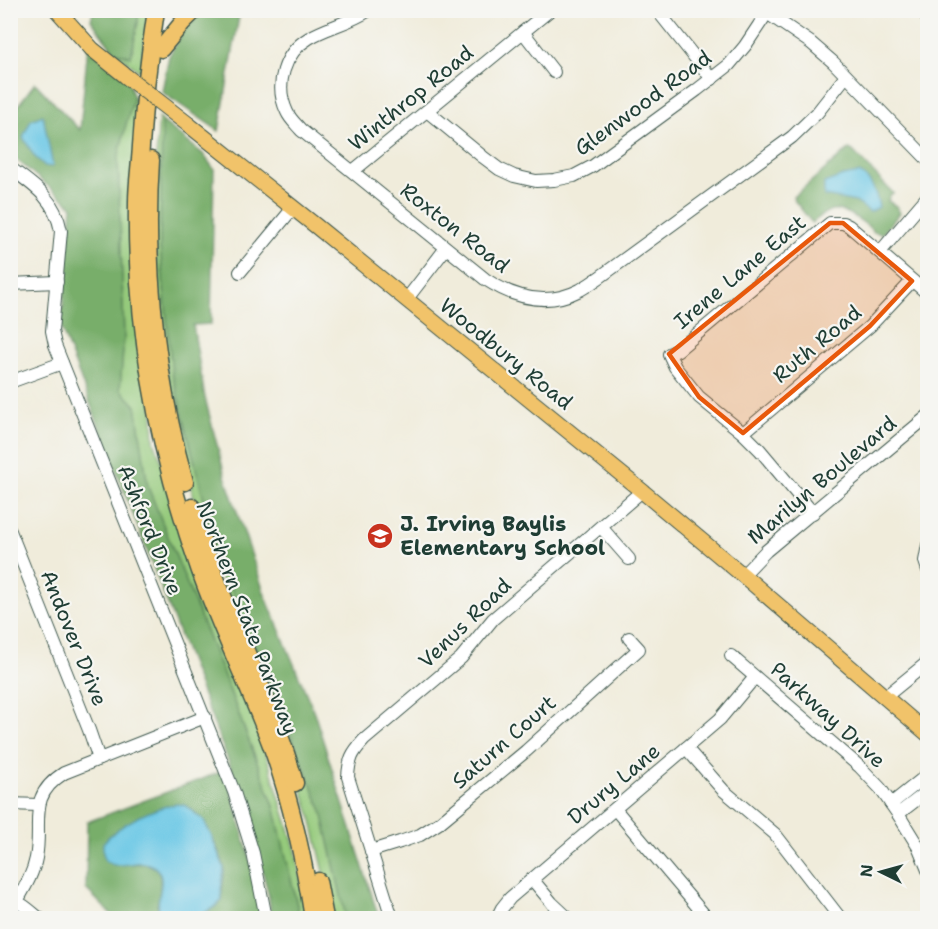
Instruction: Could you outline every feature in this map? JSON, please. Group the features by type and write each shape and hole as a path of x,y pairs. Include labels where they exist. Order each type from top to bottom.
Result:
{"highway":[{"name":"Northern State Parkway","path":"156,10 145,95 137,201 138,271 151,383 166,458 200,571 256,707 284,784 303,863 313,918"},
{"name":"Northern State Parkway","path":"167,10 153,130 149,230 153,301 164,390 180,467 200,533 225,602 271,711 289,761 325,918"},
{"path":"161,49 195,10"}],"main road":[{"name":"Woodbury Road","path":"57,10 92,49 293,208 642,492 743,575 927,734"}],"street":[{"name":"Roxton Road","path":"369,10 309,38 290,56 284,68 281,84 281,95 286,111 301,130 485,279 499,289 514,295 542,299 561,297 578,291 792,137 817,113 846,76"},
{"name":"Winthrop Road","path":"352,171 550,10"},
{"path":"657,10 712,79"},
{"path":"923,10 927,20"},
{"path":"768,12 811,43 927,160"},
{"name":"Glenwood Road","path":"427,111 499,169 536,181 574,176 593,166 712,79 736,58 768,12"},
{"path":"523,32 554,72"},
{"name":"Ashford Drive","path":"10,168 41,192 51,203 58,219 61,231 52,334 238,802 253,853 266,918"},
{"path":"927,196 880,252 927,294"},
{"path":"240,272 293,208"},
{"name":"Irene Lane East","path":"743,433 699,397 675,367 669,354 678,350 830,223 843,223 849,226 880,252"},
{"path":"406,300 446,248"},
{"name":"Ruth Road","path":"743,433 870,326 912,281"},
{"path":"10,284 57,282"},
{"path":"10,382 62,363"},
{"name":"Marilyn Boulevard","path":"743,575 766,551 927,416"},
{"path":"743,433 813,513"},
{"name":"Venus Road","path":"371,851 348,777 349,764 354,751 461,658 493,619 642,492"},
{"path":"601,527 630,560"},
{"name":"Andover Drive","path":"10,531 99,759"},
{"path":"927,545 925,561 927,570"},
{"name":"Saturn Court","path":"371,851 400,842 439,824 526,751 639,649 629,638"},
{"name":"Parkway Drive","path":"732,656 860,767 880,788 919,848 927,870"},
{"path":"885,698 927,662"},
{"name":"Drury Lane","path":"497,918 510,898 720,719 755,676"},
{"path":"39,918 14,900 30,877 36,858 38,805 46,789 64,773 205,717"},
{"path":"686,748 723,790 774,834 840,918"},
{"path":"895,809 927,773"},
{"path":"895,809 927,791"},
{"path":"10,804 38,805"},
{"path":"615,809 707,918"},
{"path":"371,851 392,918"},
{"path":"532,879 568,918"}],"highlighted area":[{"path":"830,223 843,223 912,281 870,326 743,433 699,397 669,354"}],"green space":[{"path":"93,11 138,11 131,57 114,51 91,20"},
{"path":"138,11 148,11 140,72 114,51 131,57"},
{"path":"203,11 240,11 219,131 162,91 169,56 183,31"},
{"path":"88,45 127,77 134,98 118,159 124,337 120,389 136,406 148,487 274,806 300,918 271,918 269,897 248,812 61,328 72,206 11,155 10,116 35,83 80,130"},
{"path":"134,98 138,101 154,441 256,722 296,851 307,918 300,918 274,806 148,487 136,406 120,389 124,337 118,159"},
{"path":"159,118 162,121 160,246 172,373 219,559 322,811 346,918 334,918 311,817 286,739 225,590 188,479 169,384 158,298 153,197"},
{"path":"162,121 203,154 214,169 211,324 193,325 205,398 225,476 265,595 314,712 379,918 346,918 322,811 219,559 172,373 160,246"},
{"path":"849,149 893,193 888,201 896,206 900,213 882,234 874,232 855,217 837,210 828,211 812,223 794,200 793,197"},
{"path":"226,770 265,916 175,918 201,914 218,905 222,900 224,872 221,856 198,815 186,806 178,805 146,814 109,836 129,864 149,865 159,873 160,887 157,906 164,918 115,918 86,889 87,822"}],"water":[{"path":"43,115 53,167 45,166 34,156 23,137 31,120"},
{"path":"859,173 870,183 879,207 870,212 856,202 824,196 824,183"},
{"path":"176,804 185,805 204,821 211,835 224,867 222,900 203,913 187,917 164,918 158,905 161,884 159,871 144,863 115,865 106,862 103,843 118,829 137,818"}],"place":[{"name":"J. Irving Baylis Elementary School","path":"380,536"}]}
